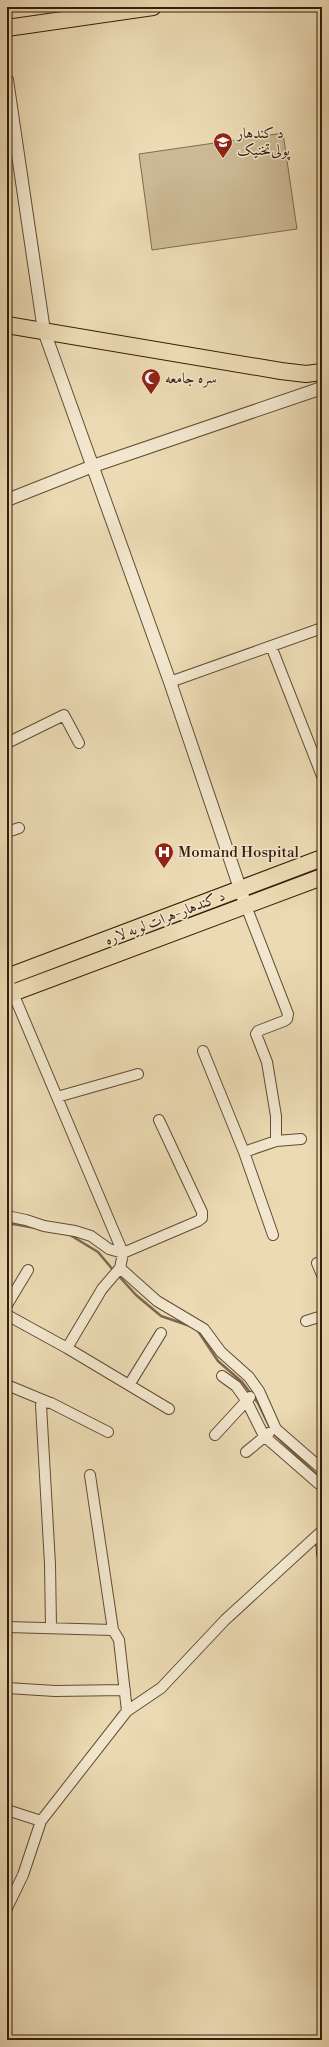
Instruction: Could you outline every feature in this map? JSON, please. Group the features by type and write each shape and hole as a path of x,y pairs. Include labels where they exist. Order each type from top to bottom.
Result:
{"main road":[{"path":"7,28 153,7"},
{"path":"7,325 282,371 306,374 322,372"},
{"name":"د کندهار-هرات لويه لاره","path":"8,986 240,890 322,858"},
{"name":"د کندهار-هرات لويه لاره","path":"8,986 246,906 322,877"}],"street":[{"path":"7,80 44,331 170,682 240,890 288,1014 287,1019 284,1021 258,1031 256,1034 267,1062 276,1116 276,1141"},
{"path":"7,500 93,466 322,388"},
{"path":"170,682 322,628"},
{"path":"272,646 322,776"},
{"path":"7,743 64,715 79,743"},
{"path":"7,832 19,828"},
{"path":"8,986 123,1253 120,1268 102,1289 67,1348"},
{"path":"203,1051 244,1152 273,1235"},
{"path":"57,1097 138,1074"},
{"path":"7,1216 91,1236 109,1250 123,1253 198,1221 202,1218 202,1212 159,1120"},
{"path":"244,1152 276,1141 300,1139"},
{"path":"317,1263 322,1275"},
{"path":"120,1268 157,1302 204,1329 221,1352 249,1377 259,1391 276,1429 322,1468"},
{"path":"7,1305 28,1270"},
{"path":"7,1315 67,1348 169,1409"},
{"path":"306,1321 322,1316"},
{"path":"129,1385 161,1333"},
{"path":"222,1376 236,1386 246,1400 264,1436 319,1484"},
{"path":"7,1385 48,1402 108,1432"},
{"path":"214,1435 246,1400 259,1391"},
{"path":"48,1402 41,1405 50,1564 51,1628"},
{"path":"246,1452 264,1436 276,1429"},
{"path":"90,1475 113,1630 119,1640 127,1712"},
{"path":"321,1532 322,1554"},
{"path":"7,1908 23,1875 41,1821 127,1712 162,1688 225,1620 321,1532"},
{"path":"7,1627 113,1630"},
{"path":"7,1688 55,1691 125,1690"},
{"path":"7,1810 41,1821"}],"shaded area":[{"path":"283,133 297,229 152,250 139,154"}],"waterway":[{"path":"7,1225 13,1224 36,1228"},
{"path":"70,1235 98,1252 114,1271"},
{"path":"117,1274 136,1295 161,1316 190,1326"},
{"path":"196,1328 218,1361 242,1382 258,1403 270,1428"},
{"path":"272,1432 322,1480"}],"place":[{"name":"د کندهار پولی‌تخنیک","path":"223,159"},
{"name":"سره جامعه","path":"151,395"},
{"name":"Momand Hospital","path":"164,869"}]}
